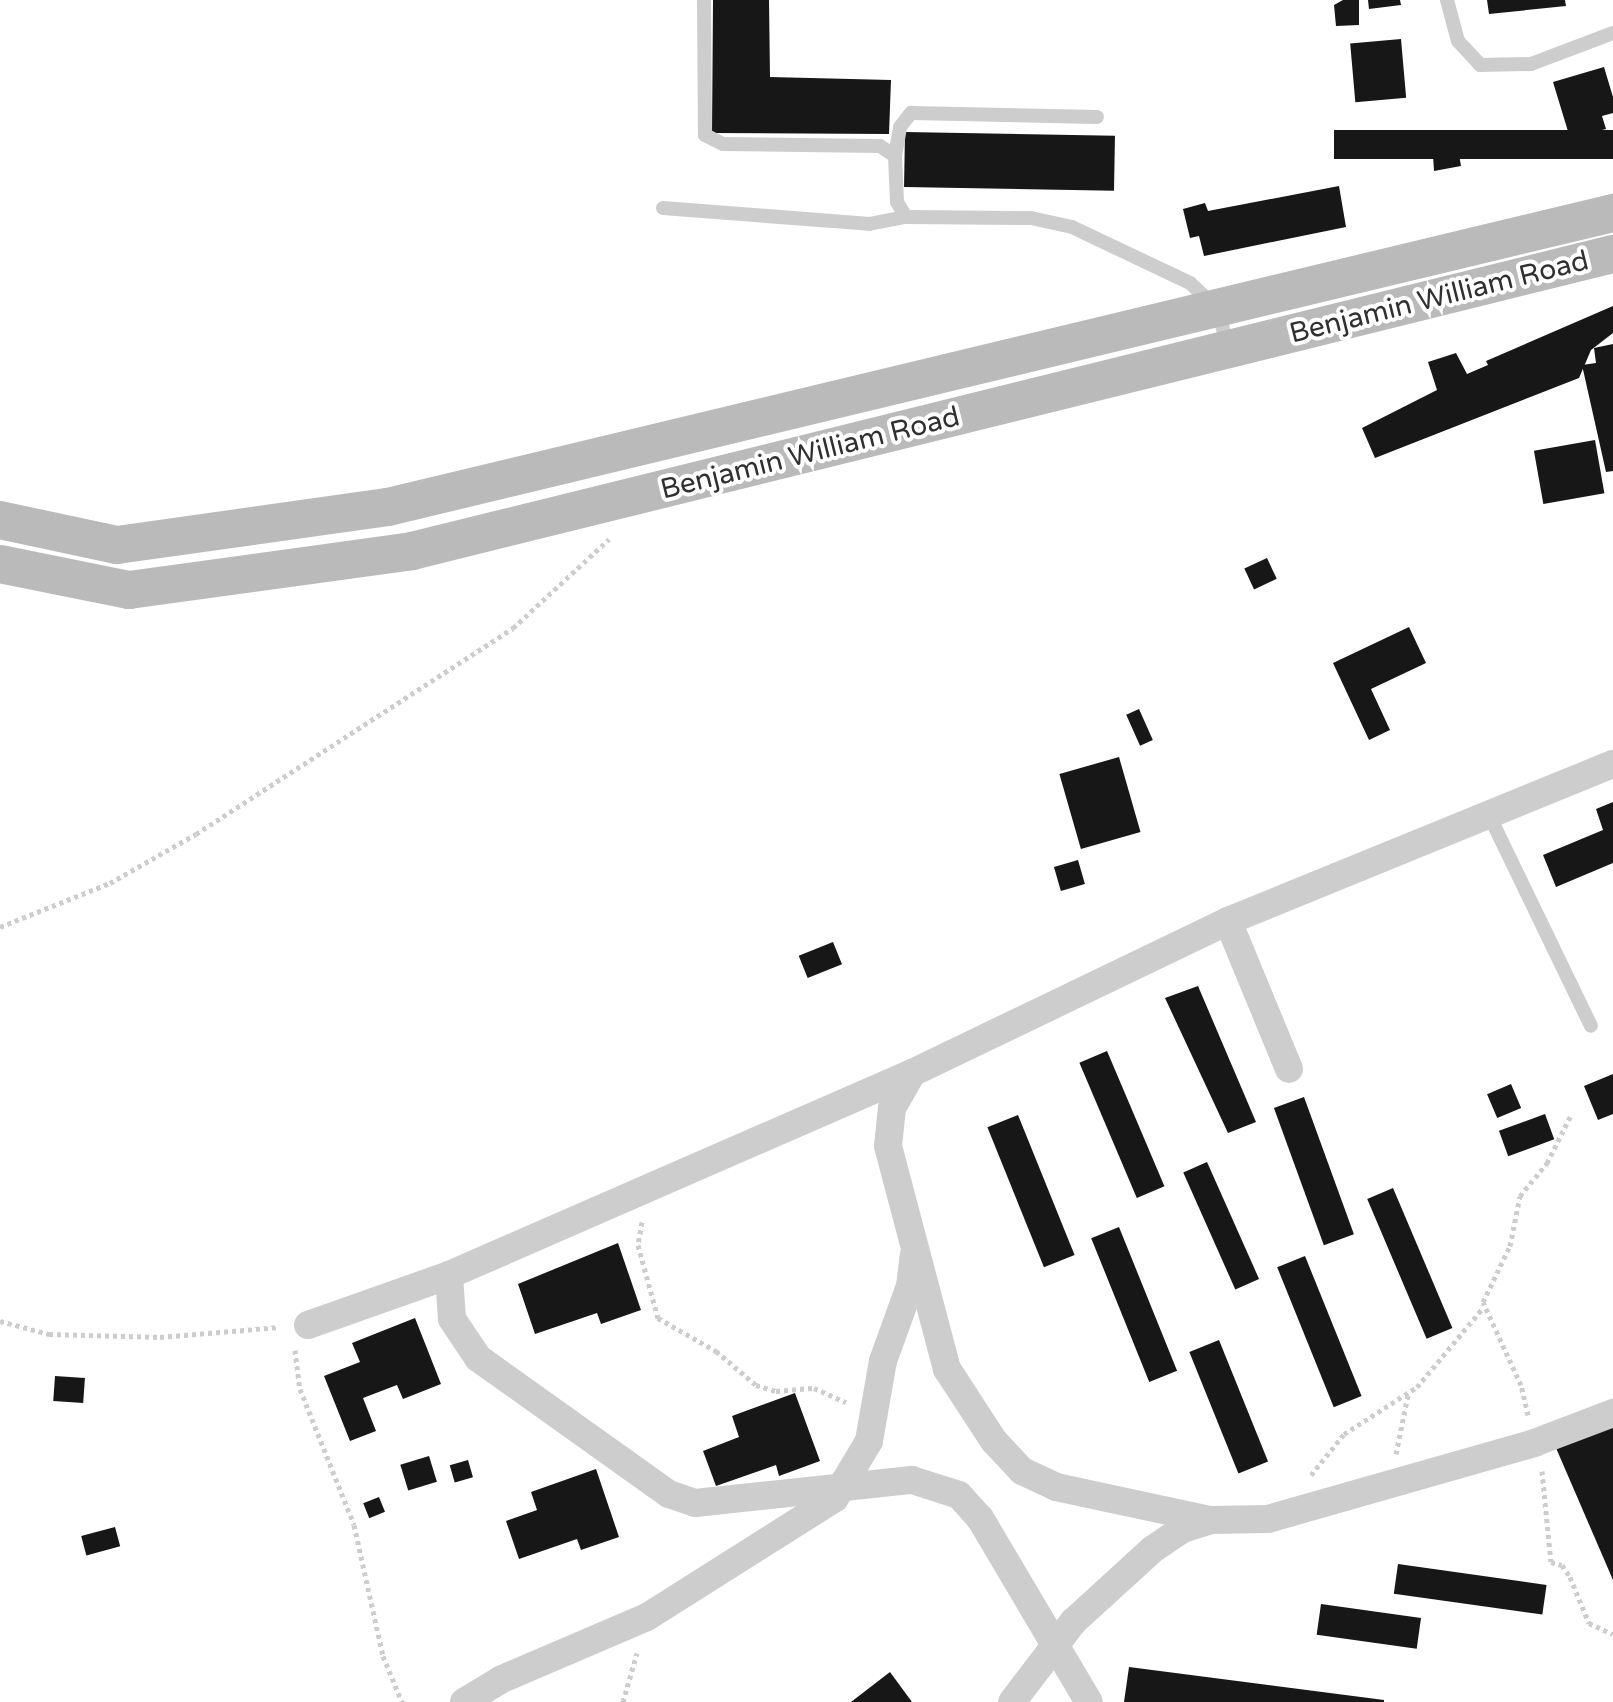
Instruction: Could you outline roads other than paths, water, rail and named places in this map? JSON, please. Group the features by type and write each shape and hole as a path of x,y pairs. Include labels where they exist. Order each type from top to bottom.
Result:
{"main road":[{"name":"Benjamin William Road","path":"0,518 117,545 388,507 1613,213"},
{"name":"Benjamin William Road","path":"0,564 129,590 412,551 1613,254"}],"street":[{"path":"308,1325 449,1275 912,1073 1228,921 1613,764"},
{"path":"1228,921 1289,1069"},
{"path":"912,1073 892,1108 888,1146 914,1255 947,1369 994,1441 1022,1471 1056,1487 1210,1520 1268,1519 1534,1443 1613,1413"},
{"path":"464,1702 502,1679 647,1617 796,1527 846,1486 875,1418 883,1361 910,1286 914,1255"},
{"path":"449,1275 452,1319 478,1358 669,1494 695,1503 912,1480 959,1495 980,1518 1054,1649 1089,1702"},
{"path":"1012,1702 1073,1622 1153,1549 1210,1520"}],"lane":[{"path":"704,0 705,135 723,144 880,146 895,156"},
{"path":"1447,0 1458,41 1480,65 1531,64 1613,33"},
{"path":"906,217 897,202 895,156 900,127 911,113 1097,117"},
{"path":"663,208 869,224 906,217 1031,218 1072,227 1190,283 1218,309 1228,349"},
{"path":"1489,815 1591,1026"}]}
